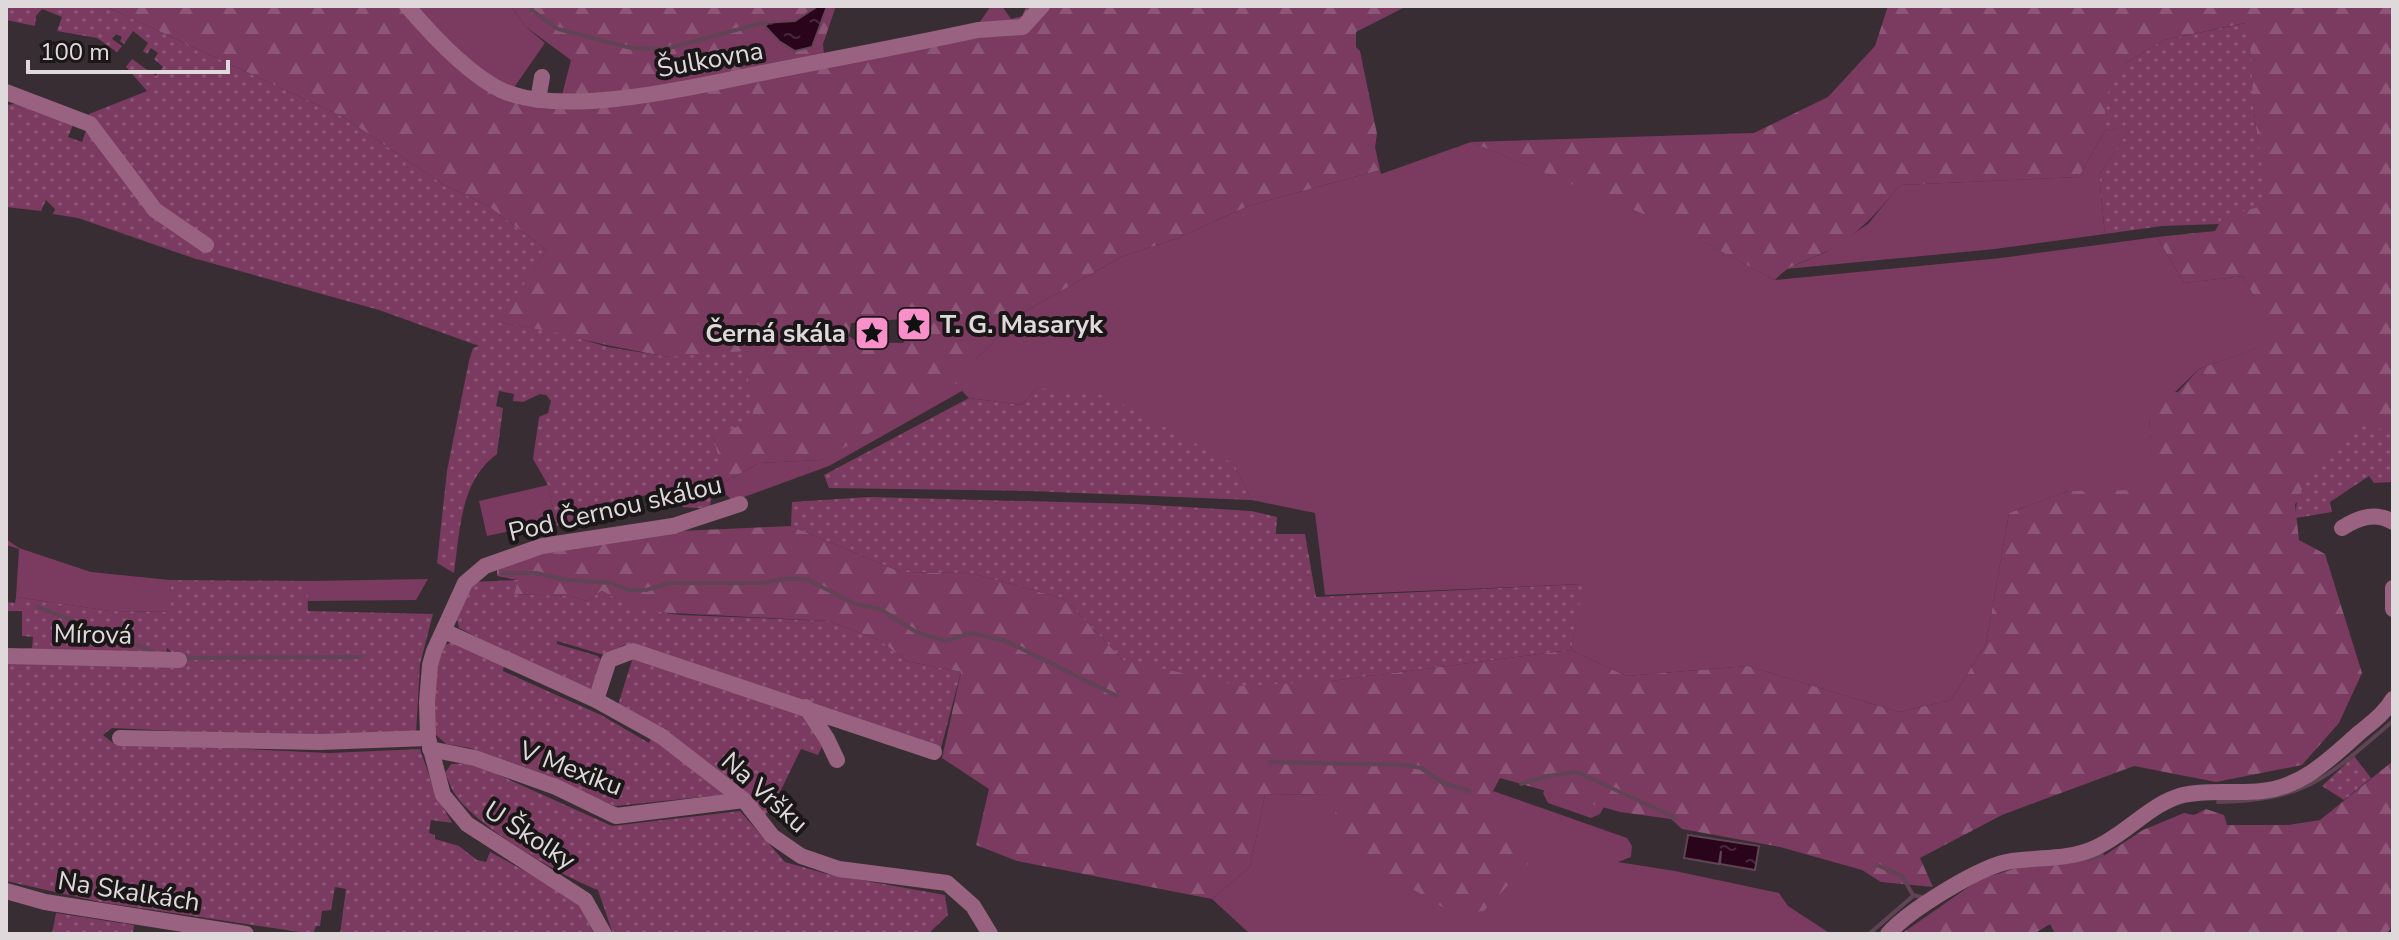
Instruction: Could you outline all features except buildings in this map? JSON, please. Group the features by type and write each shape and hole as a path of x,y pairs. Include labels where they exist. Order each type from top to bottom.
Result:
{"street":[{"name":"Šulkovna","path":"407,6 481,77 503,91 538,100 594,101 685,90 978,30 1023,27 1042,6"},
{"path":"538,100 542,77"},
{"path":"6,92 90,124 155,210 206,245"},
{"name":"Pod Černou skálou","path":"444,631 465,583 485,566 507,557 579,539 673,526 740,504"},
{"path":"2342,528 2367,517 2378,516 2393,522"},
{"path":"2393,588 2393,609"},
{"name":"Na Vršku","path":"444,631 596,700 661,736 744,800 772,836 801,856 839,869 947,883 973,906 990,934"},
{"name":"U Školky","path":"444,631 430,665 427,702 429,744 443,795 467,824 585,900 604,934"},
{"path":"596,700 609,660 633,651 934,752"},
{"name":"Mírová","path":"6,656 179,660"},
{"path":"1888,934 1964,879 1984,869 2009,861 2082,853 2099,847 2167,801 2185,795 2263,791 2290,785 2326,763 2377,718 2393,699"},
{"path":"806,707 837,760"},
{"name":"V Mexiku","path":"120,738 429,744 542,782 616,816 744,800"},
{"name":"Na Skalkách","path":"6,891 138,926 246,934"}],"green space":[{"path":"6,6 105,6 343,117 444,185 488,206 547,250 499,322 563,334 608,347 670,357 744,351 754,420 713,436 724,478 709,488 712,496 709,509 683,507 671,495 662,492 587,507 588,519 557,526 548,485 533,459 539,417 548,413 551,401 540,394 523,402 513,401 514,394 499,391 496,406 503,408 497,454 485,465 469,492 460,524 454,573 437,563 447,471 469,361 473,348 479,346 379,310 193,258 78,218 53,214 55,209 46,200 41,211 6,207 6,105 15,104 73,125 68,137 82,142 85,133 95,125 89,114 147,91 126,67 132,59 156,76 163,67 154,59 158,53 151,48 147,54 143,51 148,43 133,31 124,44 120,41 122,37 116,34 112,39 122,46 117,52 97,38 57,31 62,17 42,9 36,16 35,26 6,20"},
{"path":"105,6 415,6 481,73 513,89 562,95 571,60 526,27 511,6 836,6 823,44 824,55 980,22 990,7 1002,6 1011,19 1022,16 1027,6 1407,6 1356,32 1356,47 1360,51 1377,134 1375,147 1380,170 1248,206 1178,238 1121,257 1024,312 974,361 970,376 822,460 759,463 712,489 709,488 723,478 713,436 670,357 498,322 547,250 488,206 444,185 343,117","holes":["913,321 913,330 903,343 857,342 849,336 851,323"]},
{"path":"415,6 511,6 526,27 545,43 513,89 481,73"},
{"path":"1888,6 2393,6 2393,429 2380,429 2295,504 2299,540 2325,554 2362,673 2339,723 2302,765 2216,782 2134,766 2002,815 1920,858 1933,887 1881,882 1862,870 1780,847 1682,829 1671,819 1620,812 1500,778 1487,802 1538,853 1484,911 1454,914 1328,838 1340,797 1320,794 1265,795 1250,867 1212,899 1017,861 976,845 989,789 942,758 961,672 906,661 879,640 829,621 651,612 602,591 587,601 570,596 514,594 517,580 497,576 497,569 534,555 679,531 791,526 901,572 971,573 1065,599 1123,660 1331,681 1571,650 1626,676 1748,666 1899,712 1951,700 1986,644 2009,513 2068,491 2154,490 2149,416 2164,393 2178,392 2199,369 2278,340 2243,276 2184,283 2157,237 2215,231 2223,217 2265,193 2245,23 2164,40 2126,63 2105,100 2105,130 2079,177 1900,185 1875,214 1847,239 1792,266 1775,280 1677,228 1471,142 1754,133 1828,97 1875,46"},
{"path":"2249,24 2254,113 2266,193 2262,206 2223,217 2219,224 2162,226 2105,234 2099,175 2132,126 2105,130 2105,100 2118,71 2164,40"},
{"path":"2133,125 2099,175 2105,234 1995,249 1786,269 1824,253 1868,224 1900,185 2079,177 2105,130"},
{"path":"1471,142 1674,226 1775,280 2001,258 2157,237 2184,283 2243,276 2279,340 2199,369 2149,417 2155,491 2068,491 2009,513 1986,644 1951,700 1899,712 1748,666 1626,676 1571,650 1582,584 1325,595 1315,513 1251,500 1234,464 1037,388 1021,405 969,398 962,391 829,466 733,501 724,493 712,489 759,463 822,460 974,361 1024,312 1121,257 1178,238 1248,206 1380,170 1381,174"},
{"path":"1037,388 1105,395 1234,464 1251,500 1029,491 829,488 824,475 969,398 1021,405"},
{"path":"2359,420 2380,429 2393,429 2393,482 2374,483 2369,476 2330,502 2332,512 2296,518 2301,491 2308,478"},
{"path":"548,485 556,521 487,536 479,501"},
{"path":"869,497 1137,504 1251,511 1277,517 1276,534 1305,534 1316,597 1583,584 1571,650 1331,681 1241,686 1123,660 1065,599 971,573 901,572 791,526 792,502"},
{"path":"6,539 19,548 91,572 170,580 172,612 110,611 16,597 19,549 6,545"},
{"path":"428,579 416,600 307,601 307,581"},
{"path":"170,580 307,581 308,611 433,614 420,664 416,735 329,738 112,728 103,735 113,743 329,753 420,749 436,795 452,823 431,820 429,833 435,835 435,839 459,846 477,860 486,862 490,852 577,899 594,934 340,934 346,889 335,887 331,910 322,911 320,926 316,926 313,934 100,902 6,881 6,663 174,654 167,648 166,654 6,650 32,648 33,637 22,636 22,611 6,611 6,602 15,603 16,597 110,611 171,612"},
{"path":"518,580 514,594 570,596 587,601 602,591 631,604 670,614 829,621 879,640 906,661 961,672 941,748 624,645 604,655 557,641 557,644 598,656 601,660 592,690 546,672 459,628 457,619 474,582"},
{"path":"452,642 504,664 503,671 601,715 649,743 652,737 731,794 615,806 521,766 470,748 446,744 435,734 434,686 441,647"},
{"path":"633,657 801,709 823,744 818,755 801,749 765,816 741,792 739,785 618,705"},
{"path":"2354,756 2371,778 2344,800 2322,786"},
{"path":"2393,761 2393,926 2386,934 2055,934 2050,924 2034,934 1901,934 1980,879 2017,868 2105,855 2143,830 2184,813 2194,815 2206,809 2224,815 2227,825 2288,825 2320,820"},
{"path":"472,763 612,826 740,811 785,862 827,874 945,895 948,915 928,934 613,934 598,890 524,851 487,826 460,801 445,773 451,764"},
{"path":"1547,785 1605,805 1600,814 1591,818 1548,803 1543,793"},
{"path":"1493,791 1627,838 1632,846 1631,857 1618,862 1779,893 1788,906 1831,934 1250,934 1212,899 1250,867 1265,795 1320,794 1487,801"},
{"path":"56,913 134,925 133,934 52,934"}],"water":[{"path":"818,6 827,6 812,47 795,51 779,41 762,23 795,21"},
{"path":"1688,835 1759,846 1755,870 1720,864 1721,851 1719,864 1684,858"}],"waterway":[{"path":"526,6 558,29 631,48 665,49 766,24"},
{"path":"501,573 536,573 567,580 611,583 628,590 646,590 670,583 763,583 806,579 855,604 880,609 916,632 945,641 972,633 1006,641 1117,696"},
{"path":"38,607 155,652"},
{"path":"183,658 361,657"},
{"path":"2218,802 2274,796 2315,782 2351,757 2393,721"},
{"path":"1270,762 1406,765 1421,768 1443,783 1469,791"},
{"path":"1521,784 1577,772 1676,818"},
{"path":"2088,859 2102,855"},
{"path":"1877,865 1902,876 1913,895 1925,898"},
{"path":"1869,934 1913,896"}],"place":[{"name":"T. G. Masaryk","path":"914,324"},
{"name":"Černá skála","path":"872,333"}]}
